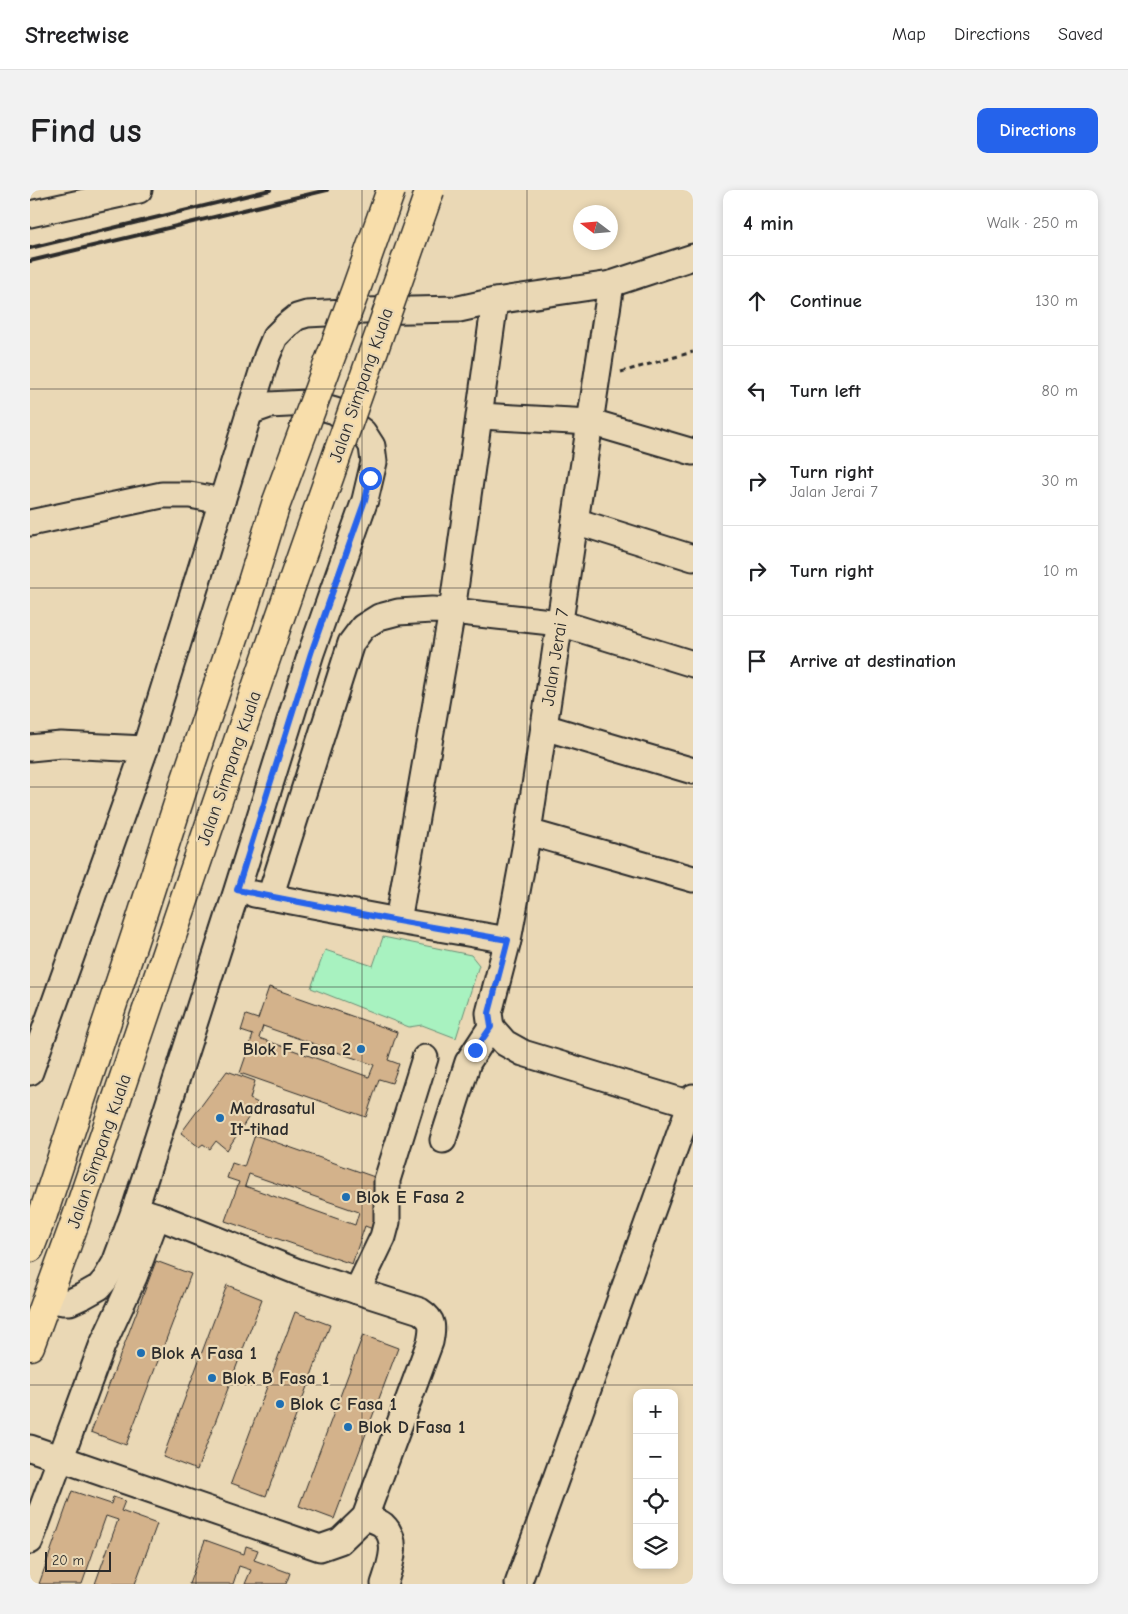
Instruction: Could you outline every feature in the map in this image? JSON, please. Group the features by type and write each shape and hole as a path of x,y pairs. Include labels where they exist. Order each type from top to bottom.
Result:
{"main road":[{"name":"Jalan Simpang Kuala","path":"30,1248 43,1214 244,608 276,504 391,190"},
{"name":"Jalan Simpang Kuala","path":"30,1346 74,1225 281,614 430,190"}],"street":[{"path":"30,214 139,190"},
{"path":"30,1072 36,1038 145,749 249,412 275,337 297,318 306,314 364,310 459,309 495,301 611,284 693,257"},
{"name":"Jalan Jerai 7","path":"491,1027 489,1013 508,940 528,832 611,284"},
{"path":"398,921 452,611 495,301"},
{"path":"30,1541 102,1346 134,1277 146,1213 237,890 311,653 365,500 374,462 372,446 364,432 335,411 307,404 287,404 268,406 249,412"},
{"path":"480,416 590,422 693,452"},
{"path":"30,523 162,495 190,494 222,501"},
{"path":"575,521 693,558"},
{"path":"270,897 351,643 363,627 379,617 398,612 432,610 560,623 693,664"},
{"path":"544,727 693,771"},
{"path":"30,748 61,745 145,749"},
{"path":"528,832 693,879"},
{"path":"237,890 508,940"},
{"path":"443,1140 468,1062 491,1027 505,1043 523,1053 692,1100 518,1584"},
{"path":"357,1291 384,1237 387,1222 386,1180 425,1058"},
{"path":"30,1448 320,1548 340,1541 365,1517 430,1342 432,1324 428,1316 420,1311 298,1272 146,1213"},
{"path":"47,1299 57,1302 70,1302 98,1287 105,1280 146,1213"},
{"path":"365,1517 381,1524 389,1533 392,1541 391,1564 384,1584"}],"path":[{"path":"597,379 693,352"}],"green space":[{"path":"383,937 471,955 479,965 456,1038 422,1025 409,1027 311,988 325,950 373,966"}],"building":[{"name":"Blok F Fasa 2","path":"269,987 397,1032 388,1060 399,1064 392,1083 379,1079 366,1117 240,1073 253,1035 241,1031 246,1015 258,1019","holes":["263,1026 374,1065 369,1077 259,1038"]},
{"name":"Madrasatul It-tihad","path":"227,1071 255,1081 250,1099 258,1103 227,1150 216,1141 210,1149 203,1144 199,1147 181,1133"},
{"name":"Blok E Fasa 2","path":"255,1135 383,1180 373,1208 385,1212 378,1231 365,1226 352,1264 225,1221 239,1182 227,1178 232,1163 244,1167","holes":["249,1174 359,1212 355,1225 245,1186"]},
{"name":"Blok A Fasa 1","path":"156,1261 191,1274 126,1445 91,1432"},
{"name":"Blok B Fasa 1","path":"227,1285 262,1299 197,1470 163,1457"},
{"name":"Blok C Fasa 1","path":"295,1312 330,1325 266,1496 231,1483"},
{"name":"Blok D Fasa 1","path":"363,1335 398,1348 334,1519 299,1506"},
{"path":"72,1491 111,1504 113,1497 125,1501 121,1511 157,1524 135,1584 95,1584 118,1520 106,1516 82,1584 39,1584"},
{"path":"205,1540 244,1554 246,1546 258,1550 254,1560 290,1573 286,1584 245,1584 251,1570 239,1566 233,1584 189,1584"}],"railway":[{"path":"30,248 270,190"},
{"path":"30,261 327,190"}],"place":[{"name":"Blok F Fasa 2","path":"361,1049"},
{"name":"Madrasatul It-tihad","path":"220,1118"},
{"name":"Blok E Fasa 2","path":"346,1197"},
{"name":"Blok A Fasa 1","path":"141,1353"},
{"name":"Blok B Fasa 1","path":"212,1378"},
{"name":"Blok C Fasa 1","path":"280,1404"},
{"name":"Blok D Fasa 1","path":"348,1427"}],"route":[{"path":"370,478 365,500 311,653 237,890 508,940 489,1013 491,1027 475,1050"}]}
